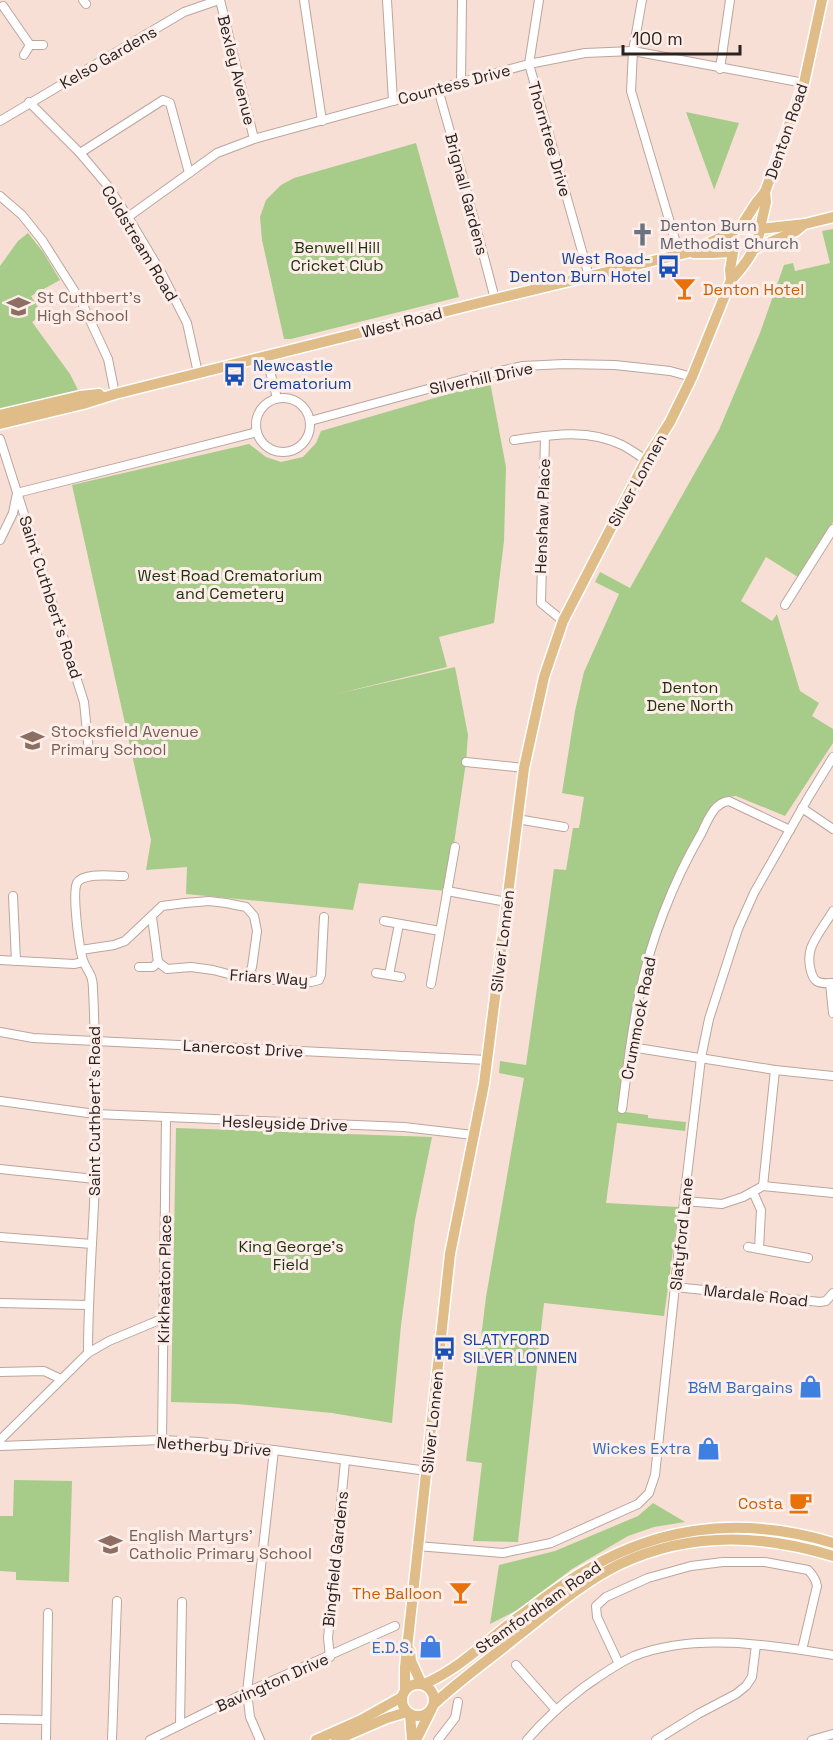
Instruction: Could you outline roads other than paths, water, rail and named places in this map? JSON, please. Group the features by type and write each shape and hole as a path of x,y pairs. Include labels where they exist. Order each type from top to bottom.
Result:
{"main road":[{"name":"Denton Road","path":"732,252 735,236 765,192 804,83 822,0"},
{"name":"Denton Road","path":"754,250 759,240 766,202 765,192"},
{"path":"711,249 752,209"},
{"path":"764,210 769,221 779,231"},
{"path":"754,250 779,231 833,217"},
{"path":"711,249 739,229 760,228 779,231"},
{"path":"711,249 734,273 753,261 779,231"},
{"name":"West Road","path":"0,424 690,252 711,249 732,252 754,250"},
{"name":"Silver Lonnen","path":"404,1693 417,1546 450,1254 487,1060 524,768 544,677 563,621 646,460 670,422 692,376 734,273 754,250"},
{"name":"Silver Lonnen","path":"732,252 734,273"},
{"name":"West Road","path":"0,415 80,396 115,394"},
{"name":"Stamfordham Road","path":"423,1684 448,1671 573,1578 637,1544 692,1531 730,1528 784,1531 833,1543"},
{"name":"Stamfordham Road","path":"433,1707 573,1593 606,1572 639,1556 705,1540 733,1539 791,1544 833,1556"},
{"name":"Silver Lonnen","path":"408,1642 411,1661 423,1684"},
{"path":"316,1740 361,1720 413,1685 423,1684 432,1690 433,1707 414,1740"},
{"path":"404,1693 403,1705 408,1713 414,1740"},
{"path":"336,1740 387,1718 408,1713 422,1716 433,1707"}],"street":[{"path":"11,0 2,7 30,45"},
{"name":"Kelso Gardens","path":"0,121 184,12 219,0"},
{"name":"Bexley Avenue","path":"219,0 254,139"},
{"path":"304,0 322,121"},
{"path":"387,0 393,101"},
{"path":"461,83 462,0"},
{"name":"Thorntree Drive","path":"539,0 529,64 589,276"},
{"path":"642,0 633,51 631,90 676,243"},
{"path":"720,69 730,0"},
{"path":"30,45 43,45"},
{"path":"24,55 30,45"},
{"name":"Countess Drive","path":"128,217 217,153 254,139 529,64 585,53 633,51 804,83"},
{"name":"Brignall Gardens","path":"438,89 495,299"},
{"path":"80,153 163,100 170,103 189,173"},
{"name":"Coldstream Road","path":"29,102 80,153 107,185 128,217 162,274 187,323 198,373"},
{"path":"0,196 22,215 42,240 82,303 108,359 115,394"},
{"path":"266,356 277,398"},
{"name":"Silverhill Drive","path":"310,421 472,377 523,366 615,365 670,371 692,376"},
{"path":"277,398 295,400 302,405 310,421 308,436 297,448 289,451 281,451 266,445 257,432 258,415 263,407 277,398"},
{"name":"Saint Cuthbert's Road","path":"12,422 3,431 1,441 84,702 89,752"},
{"path":"0,540 13,513 17,493 257,432"},
{"name":"Henshaw Place","path":"563,621 541,603 545,436 595,435 622,445 646,460"},
{"path":"514,440 545,436"},
{"path":"785,605 833,529"},
{"name":"Slatyford Lane","path":"417,1546 503,1553 550,1543 638,1504 649,1493 654,1475 701,1058 709,1019 738,929 754,893 833,758"},
{"path":"466,762 524,768"},
{"name":"Crummock Road","path":"622,1109 639,995 653,941 678,878 715,809 724,801 729,801 790,830"},
{"path":"802,808 833,829"},
{"path":"517,819 564,827"},
{"path":"430,984 455,847"},
{"name":"Saint Cuthbert's Road","path":"88,1353 88,1305 95,1179 95,1040 93,977 83,962 75,891 78,881 85,876 124,876"},
{"path":"447,891 507,902"},
{"path":"12,896 16,961"},
{"path":"81,950 114,945 125,940 162,906 209,901 246,907 254,916 257,931 249,974"},
{"path":"833,911 811,948 809,962 812,977 816,981 831,983 833,1013"},
{"path":"152,917 158,962"},
{"name":"Friars Way","path":"139,967 153,967 158,962 167,969 191,967 240,977 249,974 261,979 311,982 318,980 321,975 324,917"},
{"path":"384,921 440,931"},
{"path":"389,975 399,924"},
{"path":"0,960 74,964 83,962"},
{"path":"376,972 401,977"},
{"name":"Lanercost Drive","path":"0,1032 33,1038 487,1060"},
{"path":"631,1047 775,1070 833,1076"},
{"path":"763,1186 775,1070"},
{"name":"Hesleyside Drive","path":"0,1101 95,1114 404,1127 473,1135"},
{"name":"Kirkheaton Place","path":"162,1440 166,1118"},
{"path":"0,1169 95,1179"},
{"path":"684,1201 722,1204 763,1186 833,1193"},
{"path":"753,1192 760,1210 759,1249"},
{"path":"0,1237 92,1244"},
{"path":"748,1247 808,1258"},
{"name":"Mardale Road","path":"675,1287 819,1302 826,1301 833,1293"},
{"path":"0,1302 88,1305"},
{"path":"0,1440 88,1353 109,1341 164,1318"},
{"path":"0,1371 44,1371 61,1378"},
{"name":"Netherby Drive","path":"0,1446 162,1440 199,1442 427,1471"},
{"path":"260,1740 250,1717 247,1692 274,1450"},
{"name":"Bingfield Gardens","path":"330,1657 328,1638 345,1461"},
{"path":"619,1664 597,1617 596,1606 599,1602 648,1578 691,1566 723,1562 765,1562 808,1570 812,1574 817,1586 802,1650"},
{"path":"112,1740 117,1601"},
{"path":"180,1725 182,1602"},
{"path":"46,1740 48,1614"},
{"name":"Bavington Drive","path":"150,1740 247,1692 330,1657 395,1626"},
{"path":"527,1740 556,1710 583,1688 619,1664 636,1656 668,1647 732,1642 833,1655"},
{"path":"656,1740 746,1686 752,1677 756,1645"},
{"path":"516,1665 556,1710"},
{"path":"438,1740 455,1718 458,1702"},
{"path":"0,1719 46,1720"},
{"path":"812,1740 833,1734"}],"place":[{"name":"Denton Burn Methodist Church","path":"642,234"},
{"name":"West Road- Denton Burn Hotel","path":"669,267"},
{"name":"Denton Hotel","path":"685,289"},
{"name":"St Cuthbert's High School","path":"19,306"},
{"name":"Newcastle Crematorium","path":"235,374"},
{"name":"Stocksfield Avenue Primary School","path":"33,740"},
{"name":"SLATYFORD SILVER LONNEN","path":"445,1348"},
{"name":"B&M Bargains","path":"811,1387"},
{"name":"Wickes Extra","path":"709,1448"},
{"name":"Costa","path":"801,1503"},
{"name":"English Martyrs' Catholic Primary School","path":"111,1544"},
{"name":"The Balloon","path":"460,1593"},
{"name":"E.D.S.","path":"431,1647"}],"park label":[{"name":"Benwell Hill Cricket Club","path":"337,256"},
{"name":"West Road Crematorium and Cemetery","path":"230,584"},
{"name":"Denton Dene North","path":"690,696"},
{"name":"King George's Field","path":"291,1255"}]}
